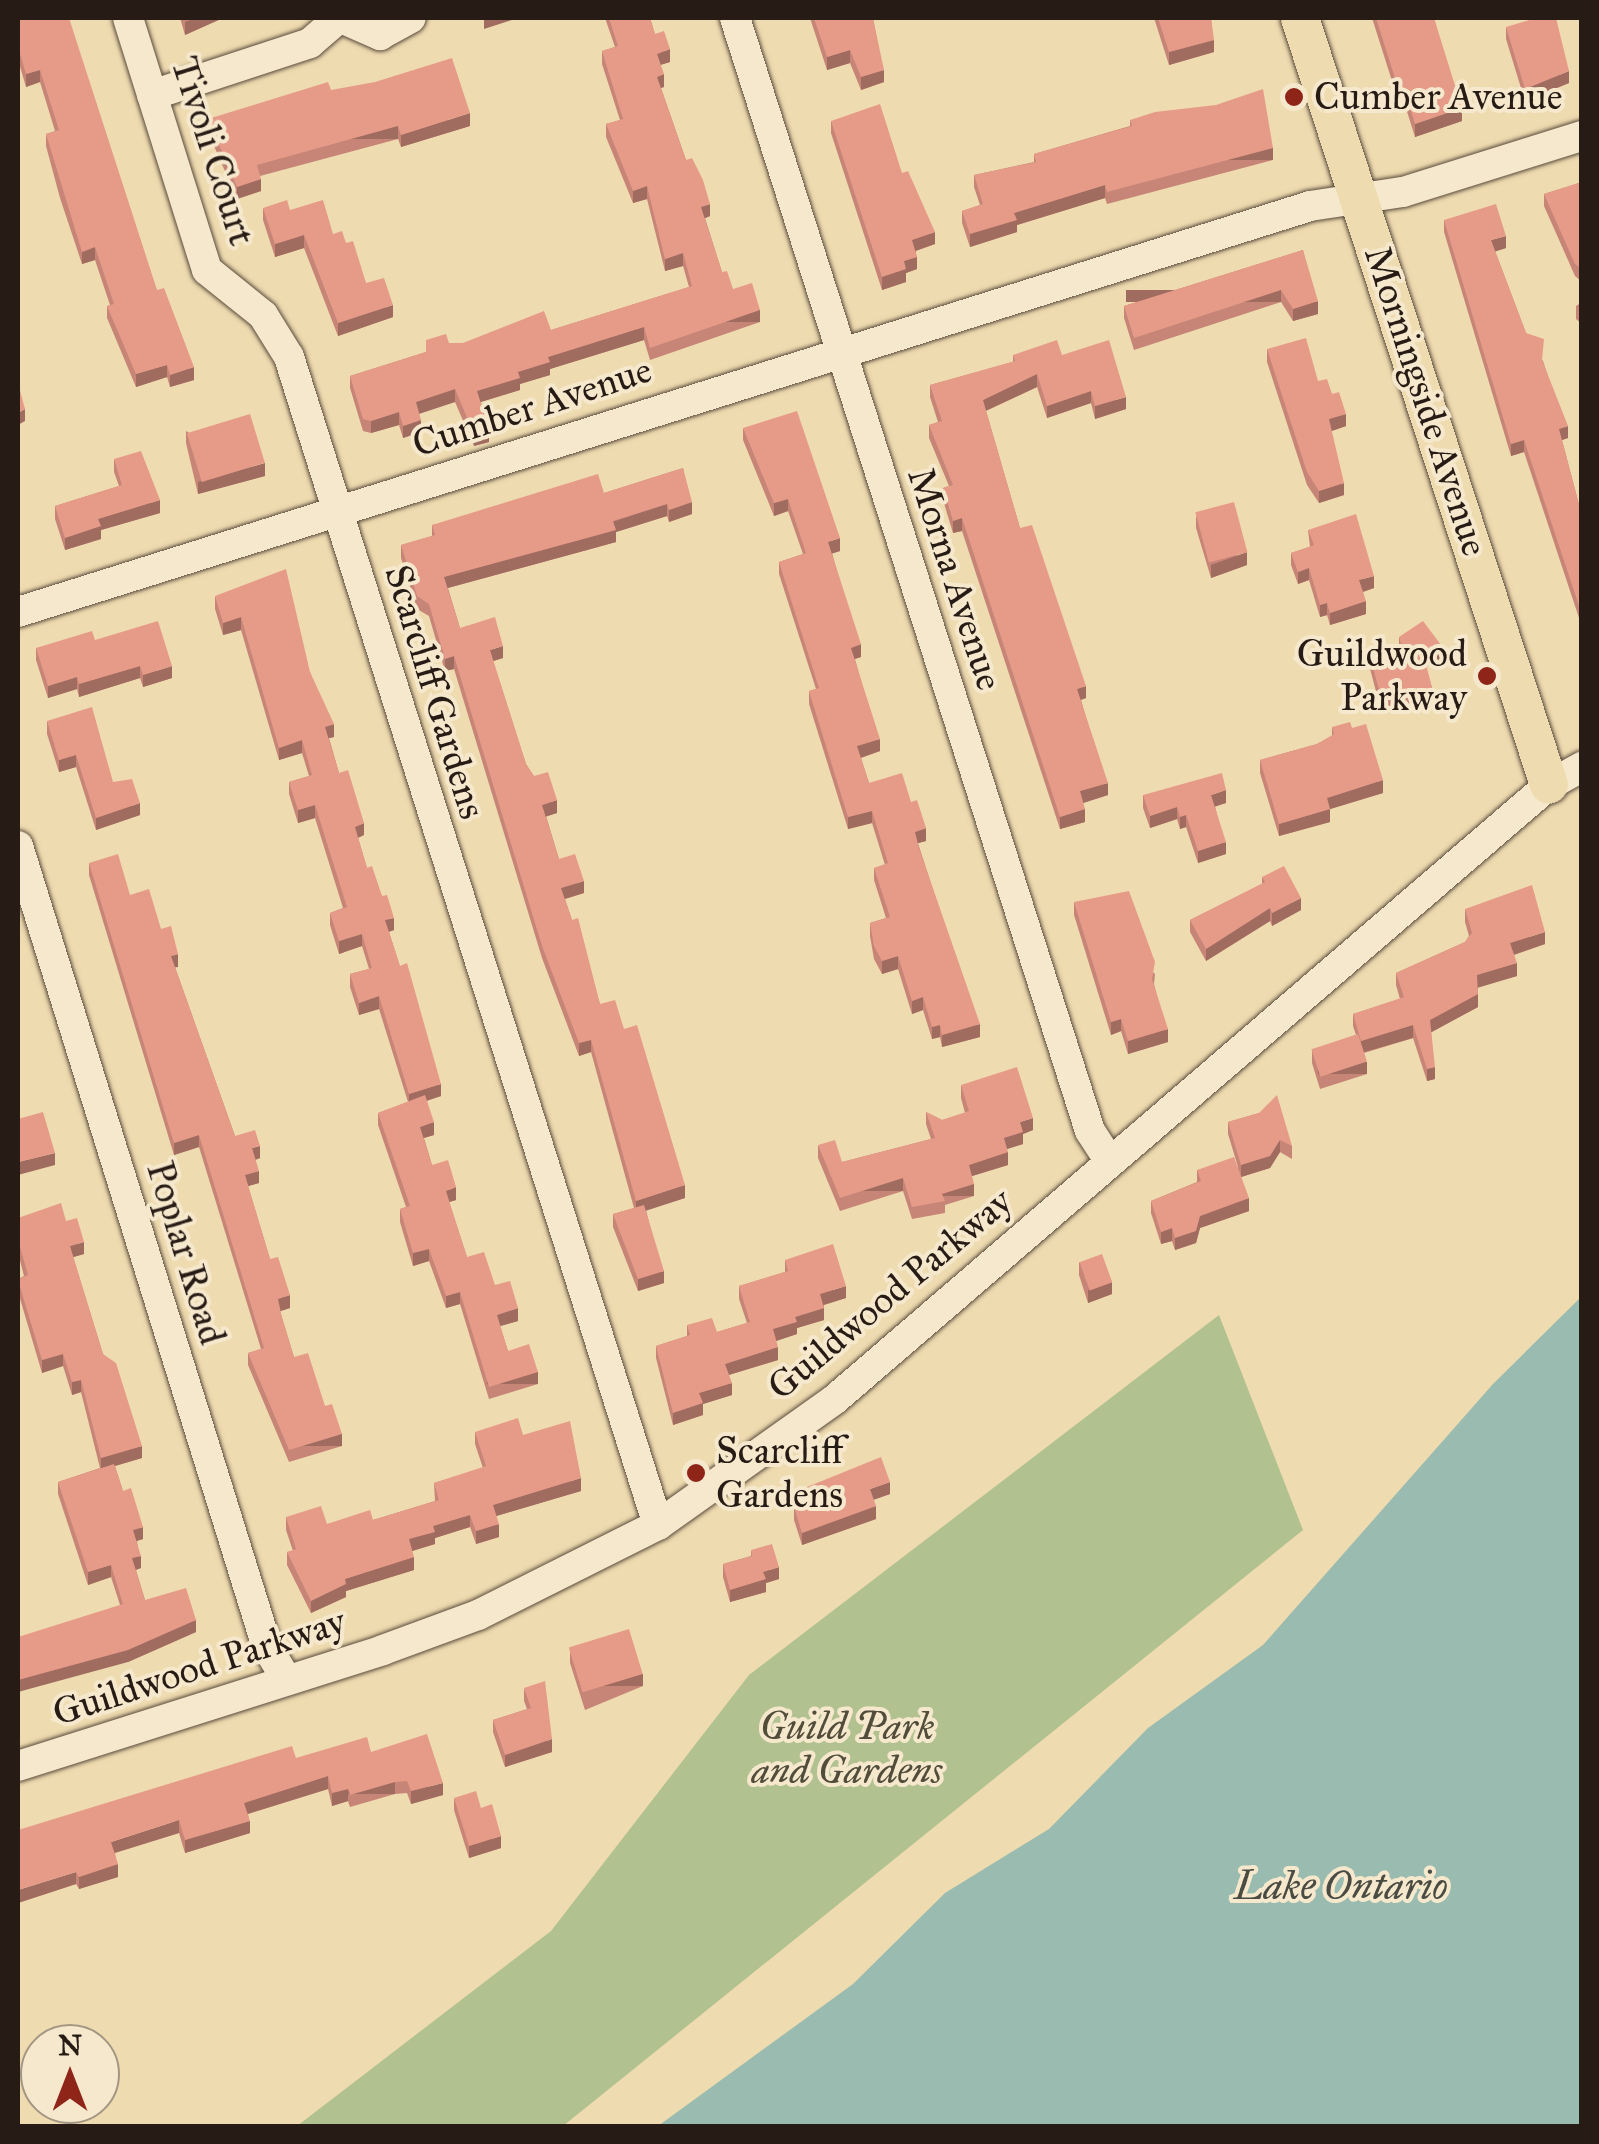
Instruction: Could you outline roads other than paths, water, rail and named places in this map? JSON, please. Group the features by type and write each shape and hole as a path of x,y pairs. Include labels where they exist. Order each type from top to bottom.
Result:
{"main road":[{"name":"Morningside Avenue","path":"1300,18 1358,198 1565,776"}],"street":[{"name":"Tivoli Court","path":"128,18 207,270 276,332 337,511"},
{"path":"152,95 310,44 340,18 380,35 411,18"},
{"name":"Morna Avenue","path":"736,18 1090,1131 1108,1160"},
{"name":"Cumber Avenue","path":"18,612 1310,206 1403,192 1582,136"},
{"name":"Scarcliff Gardens","path":"337,511 658,1525"},
{"name":"Guildwood Parkway","path":"18,1766 478,1614 658,1525 834,1400 1108,1160 1565,776"},
{"name":"Poplar Road","path":"18,846 266,1647 286,1679"}],"water":[{"name":"Lake Ontario","path":"1581,1297 1581,2126 658,2126 853,1984 945,1893 1049,1829 1148,1728 1263,1645 1493,1384"}],"place":[{"name":"Cumber Avenue","path":"1294,97"},
{"name":"Guildwood Parkway","path":"1487,676"},
{"name":"Scarcliff Gardens","path":"696,1473"}],"park label":[{"name":"Guild Park and Gardens","path":"847,1749"}]}
